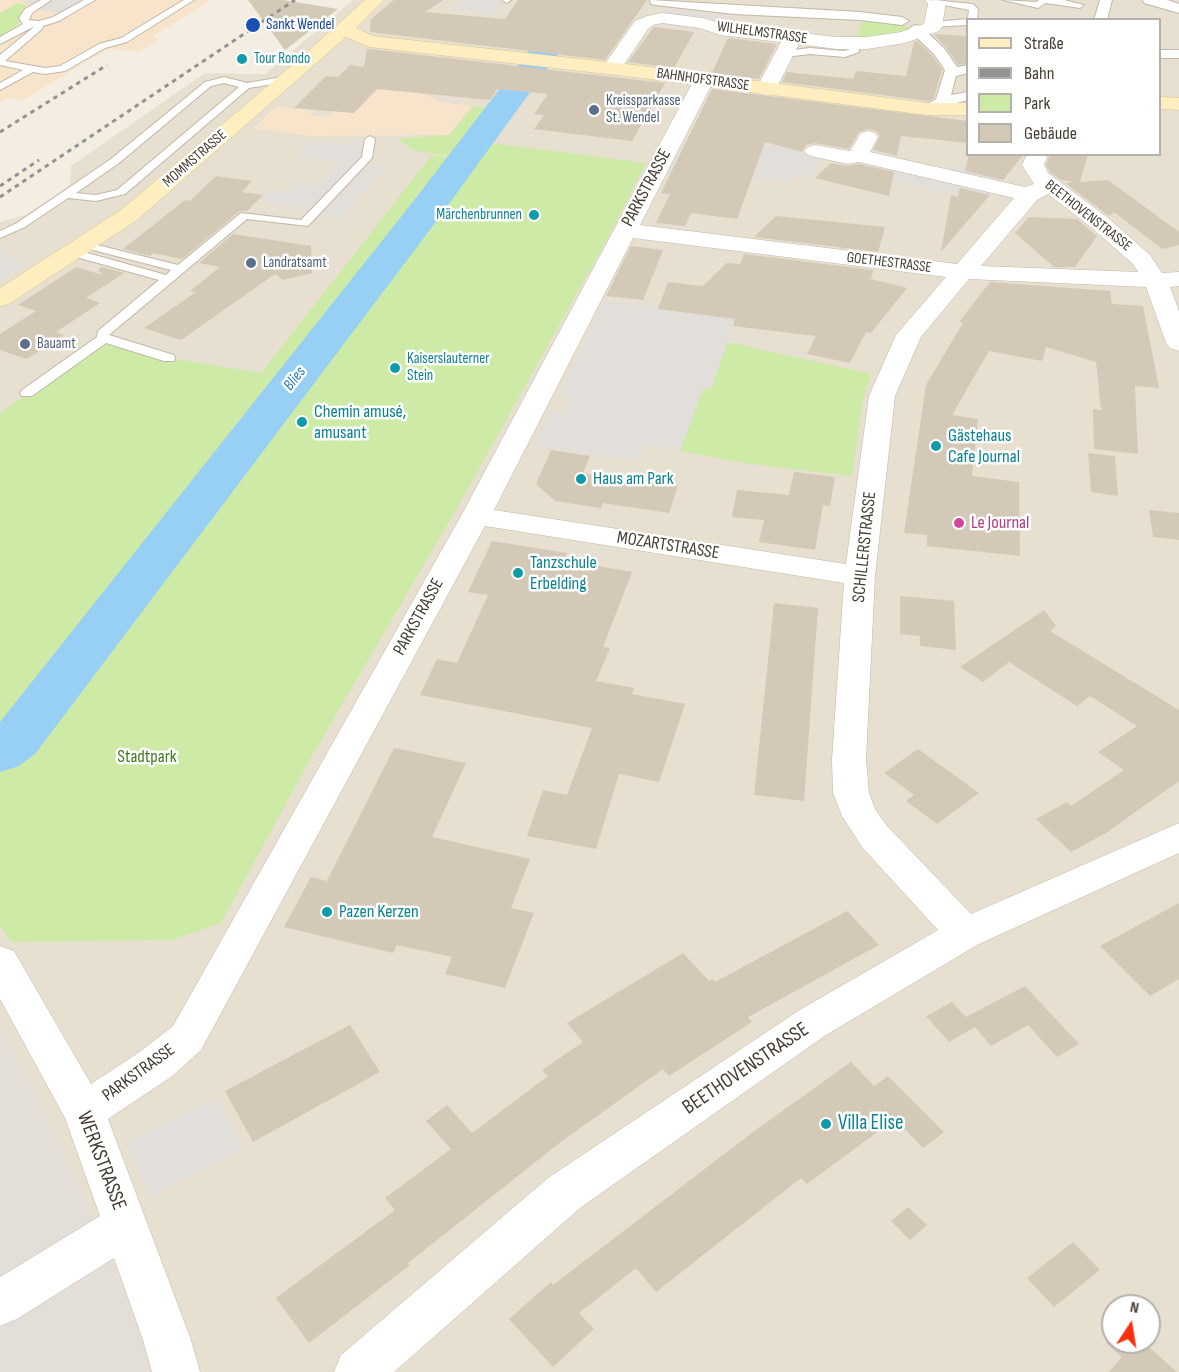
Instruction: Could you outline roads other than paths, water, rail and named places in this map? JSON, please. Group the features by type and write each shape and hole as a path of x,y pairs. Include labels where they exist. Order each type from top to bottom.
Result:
{"main road":[{"name":"MOMMSTRASSE","path":"0,299 129,215 288,79 375,0"},
{"name":"BAHNHOFSTRASSE","path":"344,29 369,41 936,107"},
{"name":"BAHNHOFSTRASSE","path":"244,116 291,88 328,58 349,48 465,51"},
{"path":"1161,103 1179,104"},
{"path":"1161,111 1179,111"}],"street":[{"path":"854,0 862,9 854,47"},
{"path":"936,0 923,29 939,51 960,70 936,107"},
{"path":"1158,1 1179,9"},
{"path":"612,68 653,11 734,10 860,16 902,21"},
{"name":"WILHELMSTRASSE","path":"653,11 789,46 854,47 923,29"},
{"path":"766,89 789,46"},
{"path":"1161,54 1179,54"},
{"name":"PARKSTRASSE","path":"84,1112 156,1064 187,1038 476,516 704,80"},
{"path":"936,107 966,97"},
{"name":"BAHNHOFSTRASSE","path":"936,107 966,111"},
{"path":"815,151 848,158 863,146 1029,195 1035,190 1052,187"},
{"name":"BEETHOVENSTRASSE","path":"1037,156 1033,165 1034,171 1124,242 1167,280 1179,343"},
{"name":"SCHILLERSTRASSE","path":"965,933 875,837 860,816 851,793 849,759 860,576 882,396 892,370 909,335 1029,195"},
{"name":"GOETHESTRASSE","path":"626,230 964,272 1167,280"},
{"name":"MOZARTSTRASSE","path":"476,516 860,576"},
{"name":"BEETHOVENSTRASSE","path":"358,1372 564,1193 812,1023 965,933 1179,837"},
{"name":"WERKSTRASSE","path":"0,962 84,1112 167,1340 176,1372"},
{"path":"0,1303 126,1225"}],"lane":[{"path":"35,25 26,22 24,18 28,11 47,0"},
{"path":"0,41 35,25 56,20 91,0"},
{"path":"35,25 0,61 45,71 62,69 102,46 124,40 190,0"},
{"path":"936,0 962,4 974,9 972,18"},
{"path":"962,4 975,0"},
{"path":"1006,0 1038,5 1044,0 1096,8"},
{"name":"WILHELMSTRASSE","path":"923,29 966,22"},
{"path":"0,87 31,69"},
{"path":"68,195 96,198 121,192 246,86 288,79"},
{"path":"0,234 21,225 68,195 144,139 196,96 204,86 224,80 246,86"},
{"path":"104,338 102,334 244,215 304,224 367,158 370,139"},
{"path":"79,249 180,269"},
{"path":"79,249 169,279"},
{"path":"104,338 169,358"},
{"path":"27,393 104,338"}],"waterway":[{"name":"Blies","path":"0,752 16,740 425,211 583,0"}],"railway":[{"path":"0,197 295,0"},
{"path":"0,132 107,65"},
{"path":"0,186 39,160"}],"place":[{"name":"Sankt Wendel","path":"253,25"},
{"name":"Tour Rondo","path":"242,59"},
{"name":"Kreissparkasse St. Wendel","path":"594,110"},
{"name":"Märchenbrunnen","path":"534,215"},
{"name":"Landratsamt","path":"251,263"},
{"name":"Bauamt","path":"25,344"},
{"name":"Kaiserslauterner Stein","path":"395,368"},
{"name":"Chemin amusé, amusant","path":"302,422"},
{"name":"Gästehaus Cafe Journal","path":"936,446"},
{"name":"Haus am Park","path":"581,479"},
{"name":"Le Journal","path":"959,523"},
{"name":"Tanzschule Erbelding","path":"518,573"},
{"name":"Pazen Kerzen","path":"327,912"},
{"name":"Villa Elise","path":"826,1124"}],"park label":[{"name":"Stadtpark","path":"147,757"}]}
